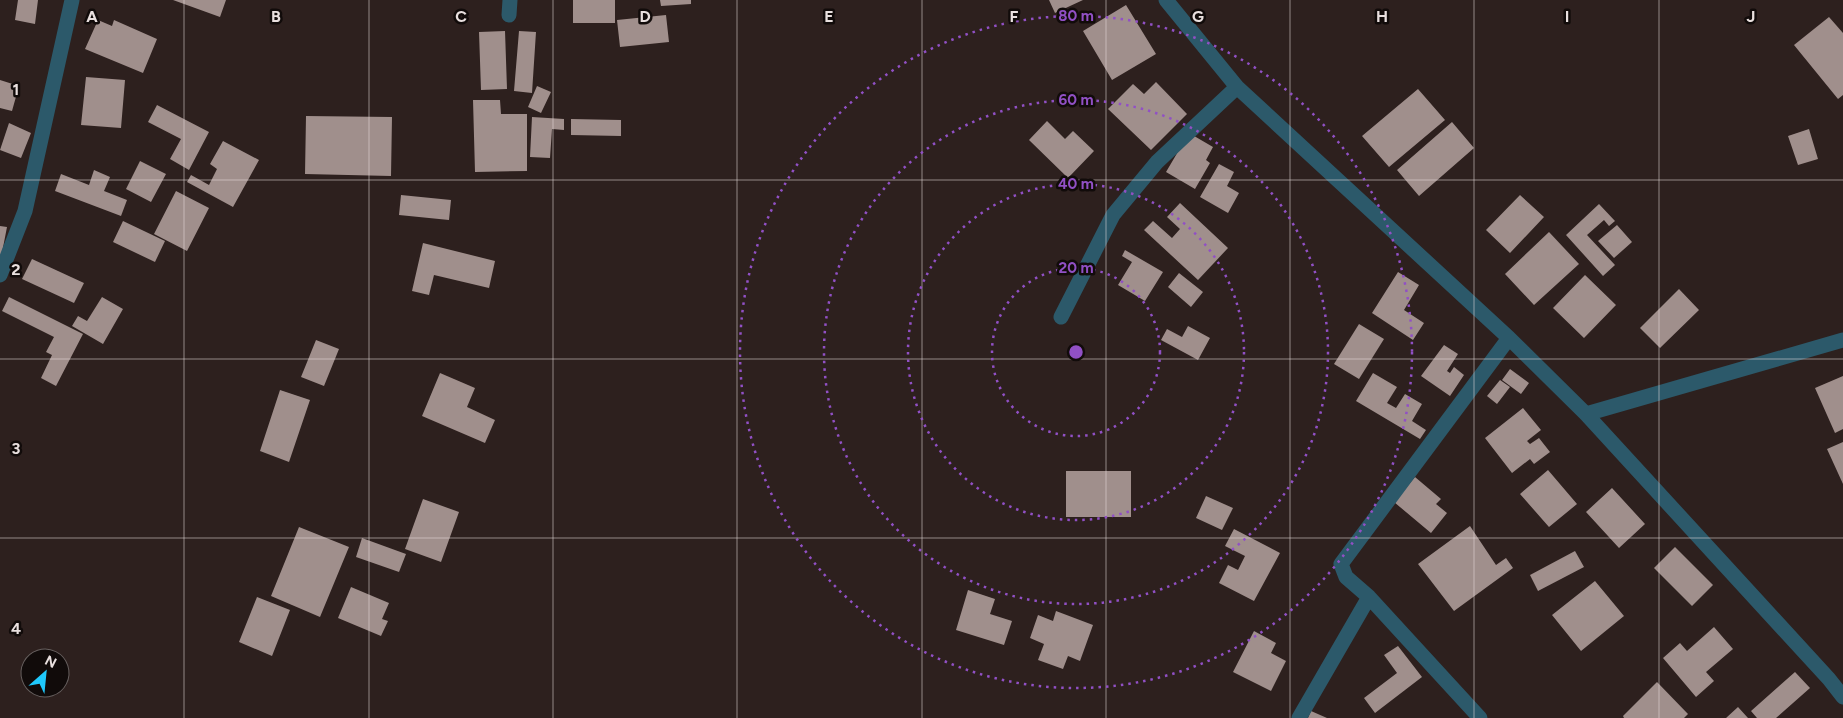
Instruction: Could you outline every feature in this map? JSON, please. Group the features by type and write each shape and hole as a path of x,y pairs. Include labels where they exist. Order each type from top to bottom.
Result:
{"street":[{"path":"0,275 25,211 72,0"},
{"path":"1166,0 1237,87 1509,338 1586,414 1829,679 1843,697"},
{"path":"1061,318 1113,215 1156,162 1237,87"},
{"path":"1480,718 1369,598 1346,577 1341,564 1509,338"},
{"path":"1586,414 1843,340"},
{"path":"1299,718 1369,598"}],"building":[{"path":"18,0 38,0 35,24 15,20"},
{"path":"173,0 226,0 220,17"},
{"path":"573,0 615,0 615,23 573,23"},
{"path":"660,0 691,0 691,4 661,6"},
{"path":"1049,0 1083,0 1055,13"},
{"path":"1126,5 1156,54 1112,80 1083,31"},
{"path":"666,15 669,42 620,47 617,20"},
{"path":"1829,17 1843,33 1843,95 1838,99 1794,45"},
{"path":"98,20 112,26 114,20 157,39 143,73 85,49"},
{"path":"505,31 507,89 481,90 479,32"},
{"path":"519,31 536,32 532,93 514,91"},
{"path":"86,77 125,80 121,128 81,125"},
{"path":"0,80 19,86 12,111 0,108"},
{"path":"1156,82 1187,114 1151,150 1108,109 1133,84 1144,94"},
{"path":"537,86 551,92 541,113 528,107"},
{"path":"1418,89 1445,120 1389,167 1362,136"},
{"path":"473,100 500,100 501,114 527,114 527,171 475,172"},
{"path":"157,105 209,132 189,170 170,159 181,139 148,122"},
{"path":"306,116 392,117 391,176 305,174"},
{"path":"532,117 564,119 564,130 552,129 550,158 530,157"},
{"path":"571,119 621,120 621,136 571,135"},
{"path":"1047,121 1065,139 1073,131 1094,151 1068,178 1029,140"},
{"path":"1452,122 1474,148 1419,196 1397,170"},
{"path":"9,123 31,133 21,158 0,150"},
{"path":"1809,129 1818,159 1798,165 1788,136"},
{"path":"1189,133 1213,147 1206,160 1210,163 1195,189 1166,172"},
{"path":"223,141 259,160 233,207 187,182 191,175 209,185 217,169 210,164"},
{"path":"140,161 166,174 151,202 126,189"},
{"path":"1219,164 1234,172 1227,186 1239,193 1228,213 1200,197"},
{"path":"94,170 110,177 104,191 127,200 121,216 55,191 61,174 89,185"},
{"path":"176,191 209,208 187,251 154,234"},
{"path":"401,195 451,200 449,220 399,215"},
{"path":"1520,195 1544,217 1510,253 1486,230"},
{"path":"1180,203 1228,248 1198,280 1144,230 1153,221 1172,238 1180,229 1167,217"},
{"path":"1599,204 1615,221 1609,226 1604,220 1587,235 1615,265 1603,276 1566,235"},
{"path":"123,221 165,241 155,262 113,242"},
{"path":"1617,225 1632,242 1614,258 1598,241"},
{"path":"0,226 7,227 1,258 0,258"},
{"path":"1549,232 1579,264 1534,305 1505,274"},
{"path":"423,243 495,261 489,288 434,275 429,295 412,291"},
{"path":"1125,250 1163,272 1145,301 1118,285 1132,262 1122,256"},
{"path":"32,259 84,283 74,303 22,279"},
{"path":"1398,272 1419,285 1404,310 1424,323 1413,340 1372,313"},
{"path":"1179,273 1203,292 1191,307 1168,287"},
{"path":"1585,275 1616,305 1584,338 1553,308"},
{"path":"1679,289 1699,310 1660,348 1640,328"},
{"path":"9,297 83,334 56,386 41,378 52,355 46,352 54,337 2,311"},
{"path":"102,297 123,309 103,344 72,326 78,316 87,321"},
{"path":"1359,324 1384,339 1359,379 1334,364"},
{"path":"1188,326 1210,338 1198,360 1161,340 1167,329 1182,337"},
{"path":"316,340 339,349 324,386 301,377"},
{"path":"1444,345 1458,354 1447,371 1450,373 1454,367 1464,375 1450,396 1421,376"},
{"path":"1510,369 1529,383 1521,394 1502,380"},
{"path":"440,373 475,388 467,407 495,420 485,443 422,416"},
{"path":"1373,373 1397,387 1387,403 1396,408 1405,394 1422,404 1412,421 1426,430 1420,439 1356,401"},
{"path":"1843,376 1843,429 1835,433 1815,388"},
{"path":"1500,380 1510,387 1497,404 1487,396"},
{"path":"280,390 310,400 289,462 260,451"},
{"path":"1523,408 1541,430 1527,441 1530,444 1539,438 1550,452 1534,464 1530,459 1512,473 1485,438"},
{"path":"1843,442 1843,484 1827,449"},
{"path":"1548,470 1577,504 1549,527 1520,494"},
{"path":"1066,471 1131,471 1131,517 1066,517"},
{"path":"1415,477 1441,499 1436,504 1447,513 1431,533 1394,502"},
{"path":"1612,488 1645,524 1619,548 1586,512"},
{"path":"1206,496 1233,508 1222,530 1196,518"},
{"path":"423,499 459,512 441,562 405,549"},
{"path":"1470,526 1496,565 1506,558 1513,568 1454,611 1418,564"},
{"path":"299,527 349,547 320,617 271,596"},
{"path":"1234,529 1280,553 1254,601 1219,583 1228,565 1238,570 1245,556 1225,546"},
{"path":"362,538 406,554 399,572 356,557"},
{"path":"1675,547 1713,585 1692,606 1654,568"},
{"path":"1575,551 1584,567 1538,591 1530,575"},
{"path":"1595,581 1624,616 1581,651 1552,615"},
{"path":"351,587 389,603 382,619 388,621 381,636 338,618"},
{"path":"968,590 995,599 990,614 1012,621 1004,645 956,630"},
{"path":"257,597 290,610 272,656 239,642"},
{"path":"1056,611 1093,625 1080,661 1068,656 1063,669 1038,660 1044,644 1030,638 1038,615 1053,621"},
{"path":"1714,627 1733,649 1706,672 1714,681 1696,697 1663,658 1680,643 1687,651"},
{"path":"1254,631 1276,643 1271,653 1286,661 1271,691 1233,672"},
{"path":"1398,646 1422,677 1375,713 1364,698 1397,673 1384,655"},
{"path":"1795,672 1810,688 1776,718 1757,718 1751,711"},
{"path":"1657,682 1688,714 1684,718 1624,718 1623,716"},
{"path":"1738,707 1748,718 1726,718"},
{"path":"1311,711 1327,718 1308,718"}]}
